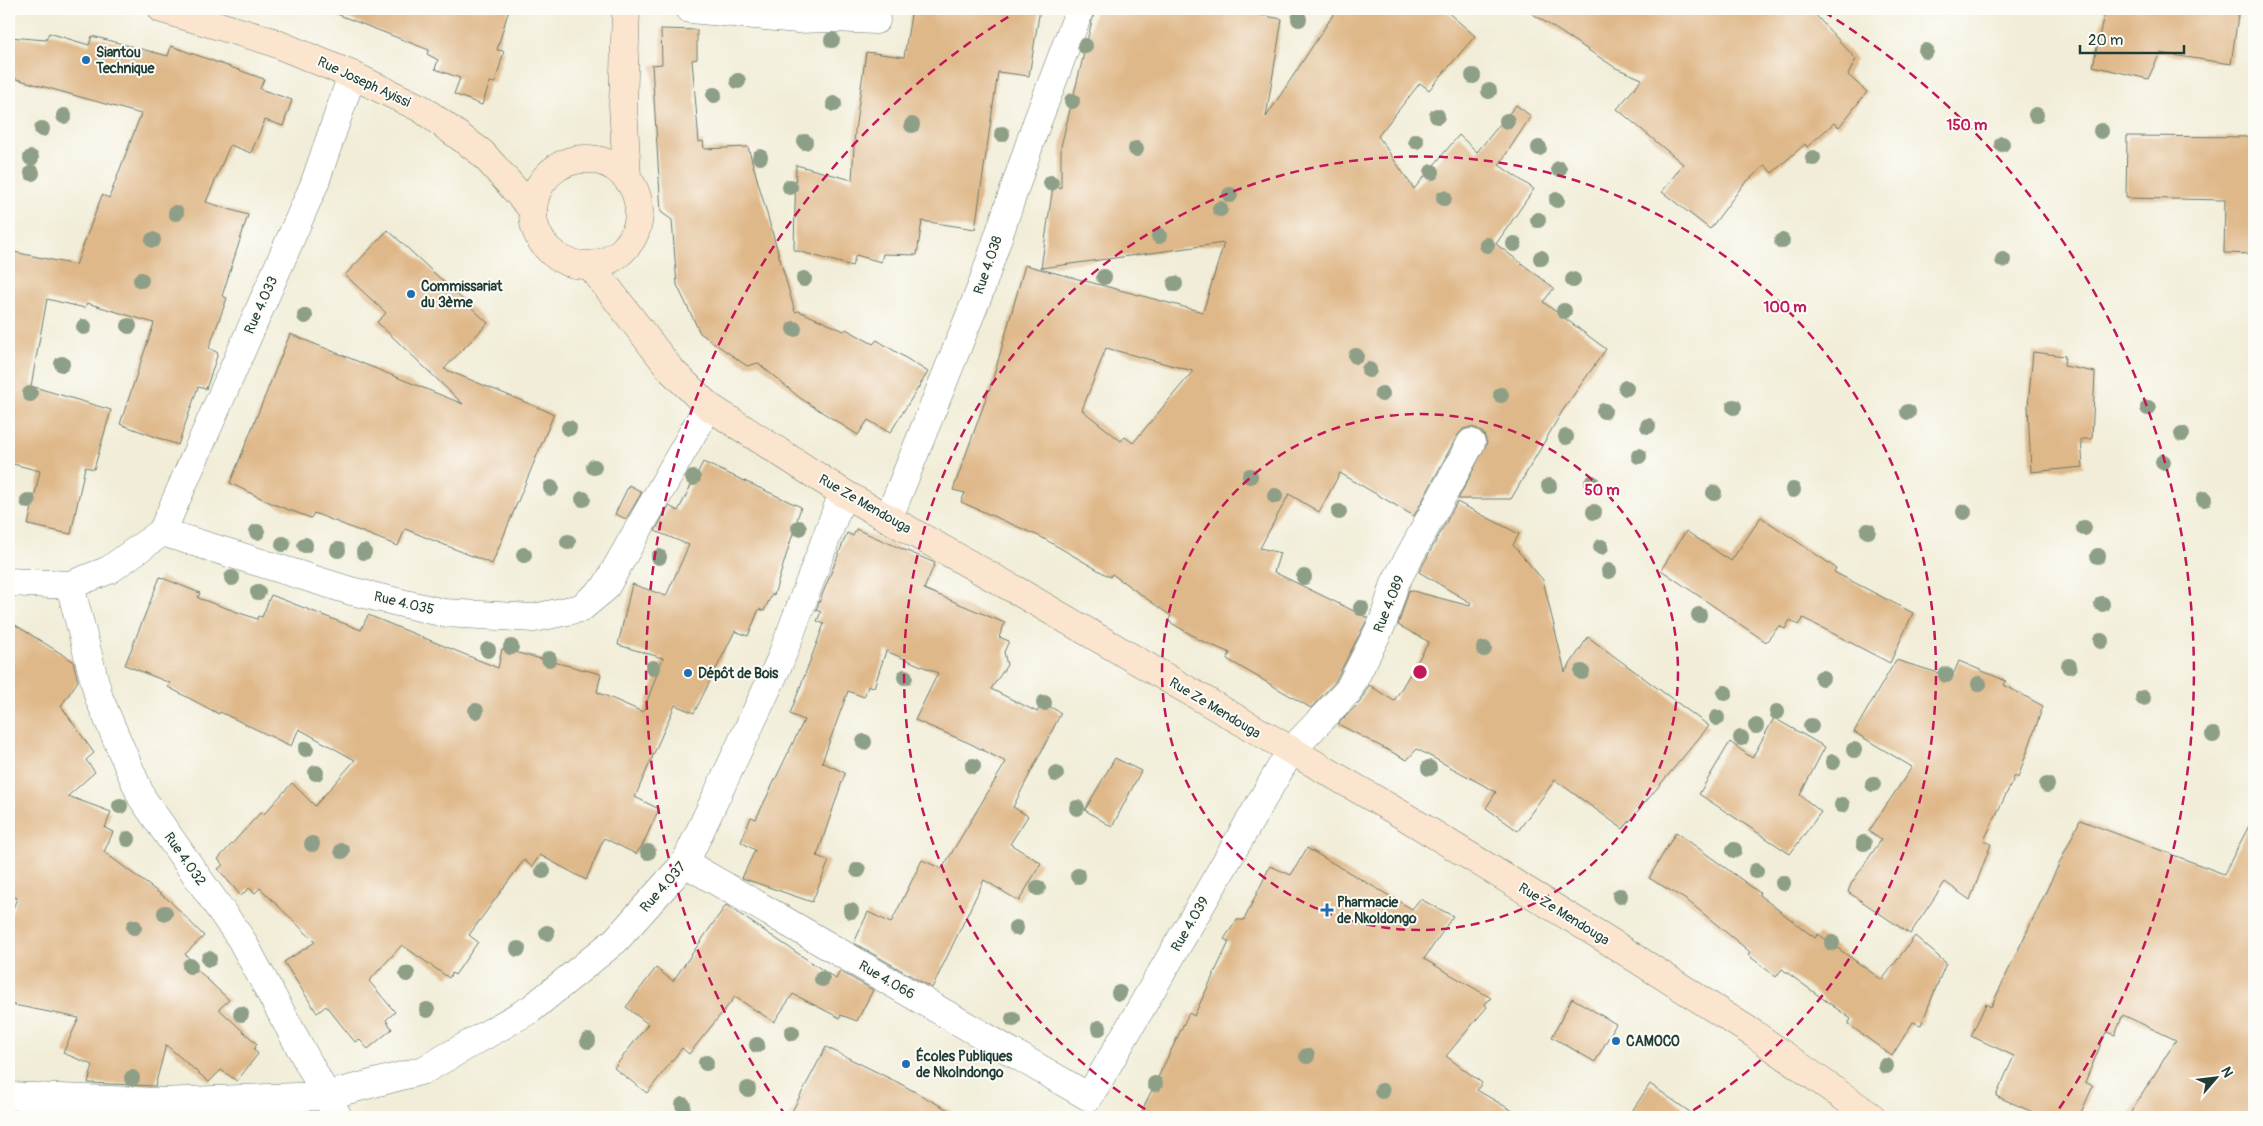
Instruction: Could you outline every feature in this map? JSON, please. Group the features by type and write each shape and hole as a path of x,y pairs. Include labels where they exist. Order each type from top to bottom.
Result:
{"main road":[{"name":"Rue Joseph Ayissi","path":"162,9 270,41 352,75 422,109 475,148 533,210"},
{"path":"626,9 623,105 627,177 638,201 639,214 635,233 624,249 608,260 590,265 575,264 561,259 549,250 535,225 533,210 535,196 551,171 563,164 578,159 592,159 611,165 627,177"},
{"path":"592,159 623,105"},
{"name":"Rue Ze Mendouga","path":"590,265 671,370 708,406 843,493 1404,816 1612,943 1754,1034 1872,1117"}],"street":[{"path":"690,9 798,19 876,20"},
{"name":"Rue 4.038","path":"889,518 980,288 1036,125 1080,9"},
{"name":"Rue 4.033","path":"162,532 314,185 352,75"},
{"name":"Rue 4.035","path":"162,532 351,592 444,613 534,618 582,608 606,588 708,406"},
{"name":"Rue 4.089","path":"1290,752 1348,691 1382,622 1395,583 1471,444"},
{"name":"Rue 4.037","path":"9,1096 332,1106 424,1070 531,1008 616,940 685,863 780,661 843,493"},
{"path":"9,582 70,585 109,570 162,532"},
{"name":"Rue 4.032","path":"70,585 99,698 142,798 241,939 332,1106"},
{"name":"Rue 4.039","path":"1089,1097 1290,752"},
{"name":"Rue 4.066","path":"685,863 1089,1097"}],"building":[{"path":"329,9 509,9 497,50 504,51 495,83 490,82 482,105 454,94 460,78 435,69 438,60 427,54 429,50 329,11"},
{"path":"912,9 1040,9 1029,76 998,72 975,229 922,221 917,255 883,254 881,262 856,255 852,266 794,250 796,165 852,180 855,130 866,52 904,57"},
{"path":"1095,9 1227,9 1282,19 1266,117 1337,9 1444,9 1475,36 1429,90 1420,83 1378,136 1414,189 1459,135 1477,152 1516,105 1531,116 1499,165 1534,189 1496,244 1554,288 1543,302 1606,349 1563,410 1511,499 1458,499 1487,443 1484,434 1478,429 1471,427 1463,429 1457,436 1414,516 1340,473 1319,512 1289,494 1260,548 1280,553 1274,572 1368,618 1335,682 1311,708 1227,659 1230,653 1200,640 1168,621 1171,616 1112,574 1110,577 1041,537 961,502 965,493 953,490 992,382 1025,265 1203,312 1224,243 1041,268 1053,186 1061,188 1061,146","holes":["1106,348 1193,371 1133,443 1125,437 1121,441 1082,410"]},
{"path":"1525,9 1810,9 1856,59 1848,75 1867,92 1839,127 1834,123 1807,147 1805,144 1772,173 1765,165 1743,185 1710,229 1662,192 1683,164 1617,109 1642,79 1616,68"},
{"path":"2105,9 2239,9 2231,64 2160,53 2148,79 2093,66"},
{"path":"661,29 697,30 697,59 692,60 699,142 703,141 704,149 748,147 795,312 799,311 844,331 846,329 873,344 877,340 928,372 890,433 868,420 858,435 800,398 758,363 747,366 700,333 677,285 672,220 661,212 652,65 662,64"},
{"path":"49,33 89,45 92,36 168,56 171,46 264,79 260,89 292,100 283,126 265,120 251,153 230,145 206,202 248,215 222,296 227,298 209,348 218,353 206,389 198,387 178,445 120,424 154,323 87,303 85,308 47,299 31,386 111,410 94,469 85,467 71,534 28,525 40,471 9,463 9,251 76,265 102,195 109,198 141,114 9,77 9,37 46,40"},
{"path":"2127,136 2254,137 2254,254 2224,253 2225,200 2126,198"},
{"path":"388,230 488,323 444,369 554,414 492,564 405,529 398,546 314,513 311,518 273,504 230,483 290,334 463,404 377,322 386,313 345,275"},
{"path":"2033,352 2065,356 2064,366 2095,372 2092,439 2081,439 2083,467 2031,472 2028,406"},
{"path":"703,462 801,507 774,595 772,594 764,611 759,609 748,636 735,631 694,713 675,705 635,797 659,809 643,844 636,854 604,838 586,880 540,855 532,867 524,860 469,935 478,942 455,975 452,973 449,978 402,945 369,981 395,1012 386,1020 392,1029 368,1049 359,1039 355,1042 326,1006 317,1013 284,962 315,942 260,888 255,893 249,888 241,896 218,869 223,865 218,859 261,812 264,814 292,783 315,806 355,760 299,729 291,746 220,712 219,714 168,687 170,683 125,665 160,577 200,593 198,598 257,619 258,616 262,617 271,595 361,630 368,615 498,668 502,649 601,674 597,692 643,712 663,658 618,645 632,584 666,596 689,545 655,531 669,506 678,511"},
{"path":"629,485 642,492 626,519 615,514"},
{"path":"1457,502 1519,534 1513,545 1543,580 1565,672 1588,637 1709,726 1623,829 1555,780 1518,831 1486,808 1496,792 1417,749 1407,760 1338,724 1360,702 1369,685 1394,701 1429,642 1398,625 1409,590 1470,606 1471,603 1419,572"},
{"path":"1761,517 1836,568 1834,572 1913,613 1890,663 1803,618 1798,625 1790,620 1785,629 1779,626 1766,642 1661,570 1686,531 1731,561"},
{"path":"856,529 935,563 924,589 1005,623 999,637 1009,641 1004,652 1007,665 991,689 1037,712 1042,702 1061,713 1013,807 1028,816 1010,844 1041,863 1019,901 984,880 932,988 854,943 868,912 891,923 922,860 942,869 1006,762 969,743 915,720 938,673 886,651 874,687 868,686 864,697 848,691 822,762 845,773 817,856 829,861 812,902 742,878 755,850 741,842 751,817 756,819 804,720 790,714 824,624 817,621 821,612 816,610 847,533 853,536"},
{"path":"9,621 73,661 78,681 61,706 94,753 86,760 95,772 68,796 111,812 105,828 113,832 104,852 170,901 204,936 185,954 190,959 188,961 229,1000 219,1009 257,1044 254,1049 258,1054 237,1081 221,1070 209,1082 166,1045 155,1086 88,1083 93,1065 63,1053 79,1018 9,1004 9,919 17,898 9,895"},
{"path":"1896,660 1952,677 1959,661 2006,681 2004,685 2043,706 2018,778 2015,776 1984,840 1991,844 1970,900 1945,882 1910,934 1848,892 1851,884 1881,840 1869,831 1912,767 1854,732"},
{"path":"1774,718 1825,747 1800,795 1821,812 1790,854 1699,794 1730,742 1752,758"},
{"path":"1115,758 1141,771 1112,827 1085,810"},
{"path":"2254,816 2254,1117 2128,1117 2176,1040 2123,1015 2115,1035 2106,1032 2085,1082 2093,1086 2079,1117 2044,1117 1996,1096 2014,1056 1971,1036 1986,1004 1991,1007 2080,820 2224,874"},
{"path":"1676,832 1760,893 1759,895 1815,938 1818,934 1882,980 1915,936 1946,963 1921,1025 1913,1022 1892,1056 1848,1024 1851,1019 1782,969 1776,977 1748,955 1750,952 1688,901 1649,878"},
{"path":"1307,848 1412,909 1420,899 1453,916 1424,959 1491,998 1485,1004 1487,1007 1446,1056 1482,1083 1477,1090 1523,1117 1139,1117 1189,1013 1194,1016 1229,942 1224,939 1237,920 1244,920 1270,866 1291,875"},
{"path":"726,905 836,979 840,971 873,990 857,1021 841,1015 840,1018 793,994 774,1022 735,997 689,1054 682,1048 647,1093 614,1068 648,1024 626,1007 656,968 673,981"},
{"path":"1572,998 1616,1024 1595,1062 1552,1037"},
{"path":"826,1047 899,1083 961,1117 789,1117"},
{"path":"1650,1084 1697,1117 1628,1117"}],"place":[{"name":"Siantou Technique","path":"86,60"},
{"name":"Commissariat du 3ème","path":"411,294"},
{"name":"Dépôt de Bois","path":"688,673"},
{"name":"Pharmacie de Nkoldongo","path":"1327,910"},
{"name":"CAMOCO","path":"1616,1041"},
{"name":"Écoles Publiques de Nkolndongo","path":"906,1064"}]}
